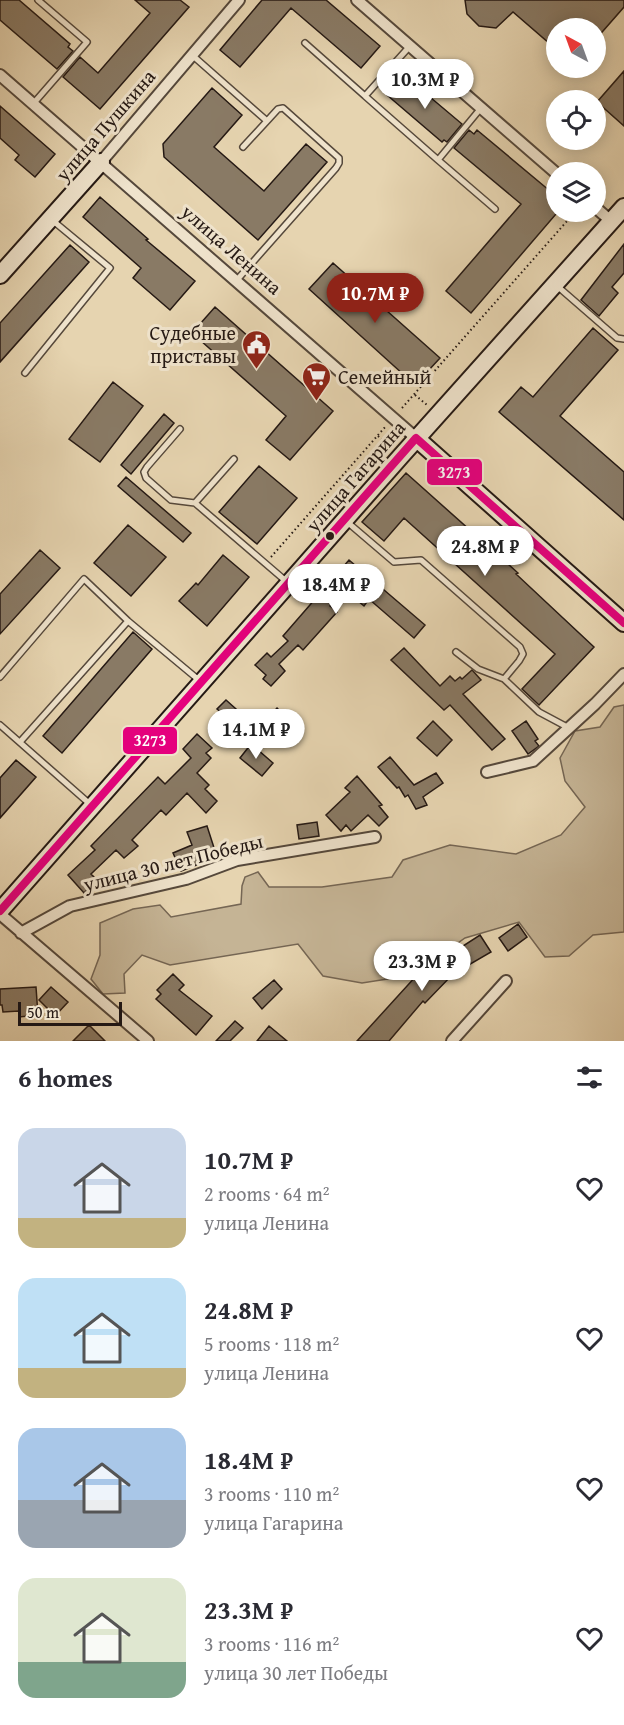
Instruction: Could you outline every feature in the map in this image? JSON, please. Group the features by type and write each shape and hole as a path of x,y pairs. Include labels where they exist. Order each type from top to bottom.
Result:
{"street":[{"name":"улица Пушкина","path":"0,275 101,162 239,0"},
{"path":"357,0 546,164"},
{"name":"улица Ленина","path":"0,75 624,623"},
{"name":"улица Гагарина","path":"0,912 416,438 624,207"},
{"path":"606,217 611,221"},
{"path":"487,772 533,760 624,674"},
{"name":"улица 30 лет Победы","path":"21,933 70,906 186,879 237,860 375,837"},
{"path":"0,912 21,933 148,1041"},
{"path":"452,1041 506,981"}],"lane":[{"path":"33,104 87,42 38,0"},
{"path":"305,43 495,209"},
{"path":"365,96 410,46"},
{"path":"192,55 267,121"},
{"path":"438,160 482,107"},
{"path":"237,281 339,163 339,158 335,154 283,108 278,109 243,147"},
{"path":"25,373 110,268 51,219"},
{"path":"555,284 617,338 624,339"},
{"path":"180,429 144,472 146,478 171,500 195,503 288,583"},
{"path":"195,503 234,459"},
{"path":"344,520 397,564 421,560 520,647 523,654 504,679"},
{"path":"0,677 84,579 128,621 201,682"},
{"path":"20,742 128,621"},
{"path":"456,652 478,669 504,679 539,712 569,728"},
{"path":"0,725 92,806"}],"path":[{"path":"266,564 566,222"}],"shaded area":[{"path":"624,705 624,932 593,935 569,956 545,957 519,922 465,938 413,975 362,983 323,976 298,944 170,965 142,955 124,974 125,993 103,994 91,979 100,955 100,923 133,909 160,905 171,917 241,904 245,877 258,872 269,887 322,887 392,877 403,860 450,845 516,854 561,835 585,807 565,781 560,758 575,731 600,727 614,707"}],"building":[{"path":"0,0 19,0 70,44 68,47 73,51 57,69 0,20"},
{"path":"135,0 180,0 189,7 100,109 63,77 80,57 98,73 150,13"},
{"path":"262,0 326,0 380,46 361,68 291,8 240,67 220,50"},
{"path":"465,0 624,0 624,7 606,28 606,18 546,18 546,40 513,12 496,28 479,26 467,14"},
{"path":"624,71 624,126 606,110 606,92"},
{"path":"405,76 462,124 447,142 444,140 442,142 387,95"},
{"path":"212,88 242,115 214,147 264,191 306,144 327,162 258,240 164,157 163,144"},
{"path":"0,106 55,154 35,177 15,160 19,155 0,138"},
{"path":"469,130 474,134 477,130 546,188 546,222 549,222 471,313 446,291 521,204 454,148"},
{"path":"100,197 195,281 170,310 133,278 141,268 83,217"},
{"path":"624,244 624,273 612,287 618,293 599,316 581,300"},
{"path":"70,245 89,262 0,362 0,323"},
{"path":"333,263 440,358 415,385 309,289"},
{"path":"215,307 333,411 290,460 266,440 286,416 192,333"},
{"path":"593,328 618,350 560,416 624,472 624,520 499,412 521,387 533,397"},
{"path":"113,382 143,406 100,462 69,439"},
{"path":"164,414 174,423 131,474 121,465"},
{"path":"259,466 297,498 257,544 219,512"},
{"path":"406,473 518,573 516,574 594,647 539,705 522,689 555,654 404,518 384,541 362,522"},
{"path":"126,477 191,533 183,542 118,486"},
{"path":"128,525 166,557 131,596 94,563"},
{"path":"40,550 60,568 0,634 0,594"},
{"path":"223,555 249,577 207,626 179,601 196,583 198,585"},
{"path":"349,560 425,625 414,638 369,599 364,606 345,590 330,606 337,612 303,650 298,645 279,664 285,671 271,686 263,679 266,675 255,665 267,653 271,657 288,641 283,636"},
{"path":"133,632 152,649 62,753 43,736"},
{"path":"404,648 440,686 450,676 455,681 460,677 462,679 472,670 481,680 463,694 505,739 492,750 450,705 444,710 391,660"},
{"path":"226,700 245,717 232,731 219,719 223,714 217,709"},
{"path":"277,708 295,727 281,741 263,723"},
{"path":"433,721 452,740 437,756 417,738"},
{"path":"526,721 538,739 535,741 539,746 528,754 512,731"},
{"path":"197,734 212,748 206,753 211,758 197,773 209,785 205,789 217,801 206,813 187,793 166,815 161,810 132,840 138,846 124,858 116,850 91,874 97,880 84,893 68,875 95,850 91,846 158,777 165,784 191,758 183,749"},
{"path":"251,744 273,763 262,776 240,758"},
{"path":"390,757 414,785 436,773 443,783 423,797 427,805 416,809 408,795 405,797 399,787 397,788 378,767"},
{"path":"16,760 36,777 0,818 0,778"},
{"path":"357,776 382,805 379,806 388,817 379,826 368,815 351,831 346,825 341,831 326,815 350,792 345,788"},
{"path":"317,822 319,836 299,839 297,825"},
{"path":"207,826 217,857 181,871 173,853 192,845 187,832"},
{"path":"518,924 527,937 508,951 499,938"},
{"path":"480,935 491,952 453,974 425,1003 423,1001 389,1041 357,1041 417,975 423,980 439,960 443,964 465,949 463,946"},
{"path":"173,974 184,985 179,990 212,1016 196,1035 156,999 161,994 157,990"},
{"path":"274,980 282,989 262,1009 253,998"},
{"path":"36,987 38,1015 19,1017 19,1011 3,1012 2,1005 0,1005 0,989"},
{"path":"51,987 68,1002 55,1016 39,1000"},
{"path":"235,1021 243,1028 230,1041 216,1041"},
{"path":"89,1025 105,1041 73,1041"},
{"path":"269,1026 287,1041 257,1041"}],"transit line":[{"name":"3273","path":"0,911 416,438 624,623"}],"place":[{"name":"Судебные приставы","path":"257,370"},
{"name":"Семейный","path":"317,402"}]}
